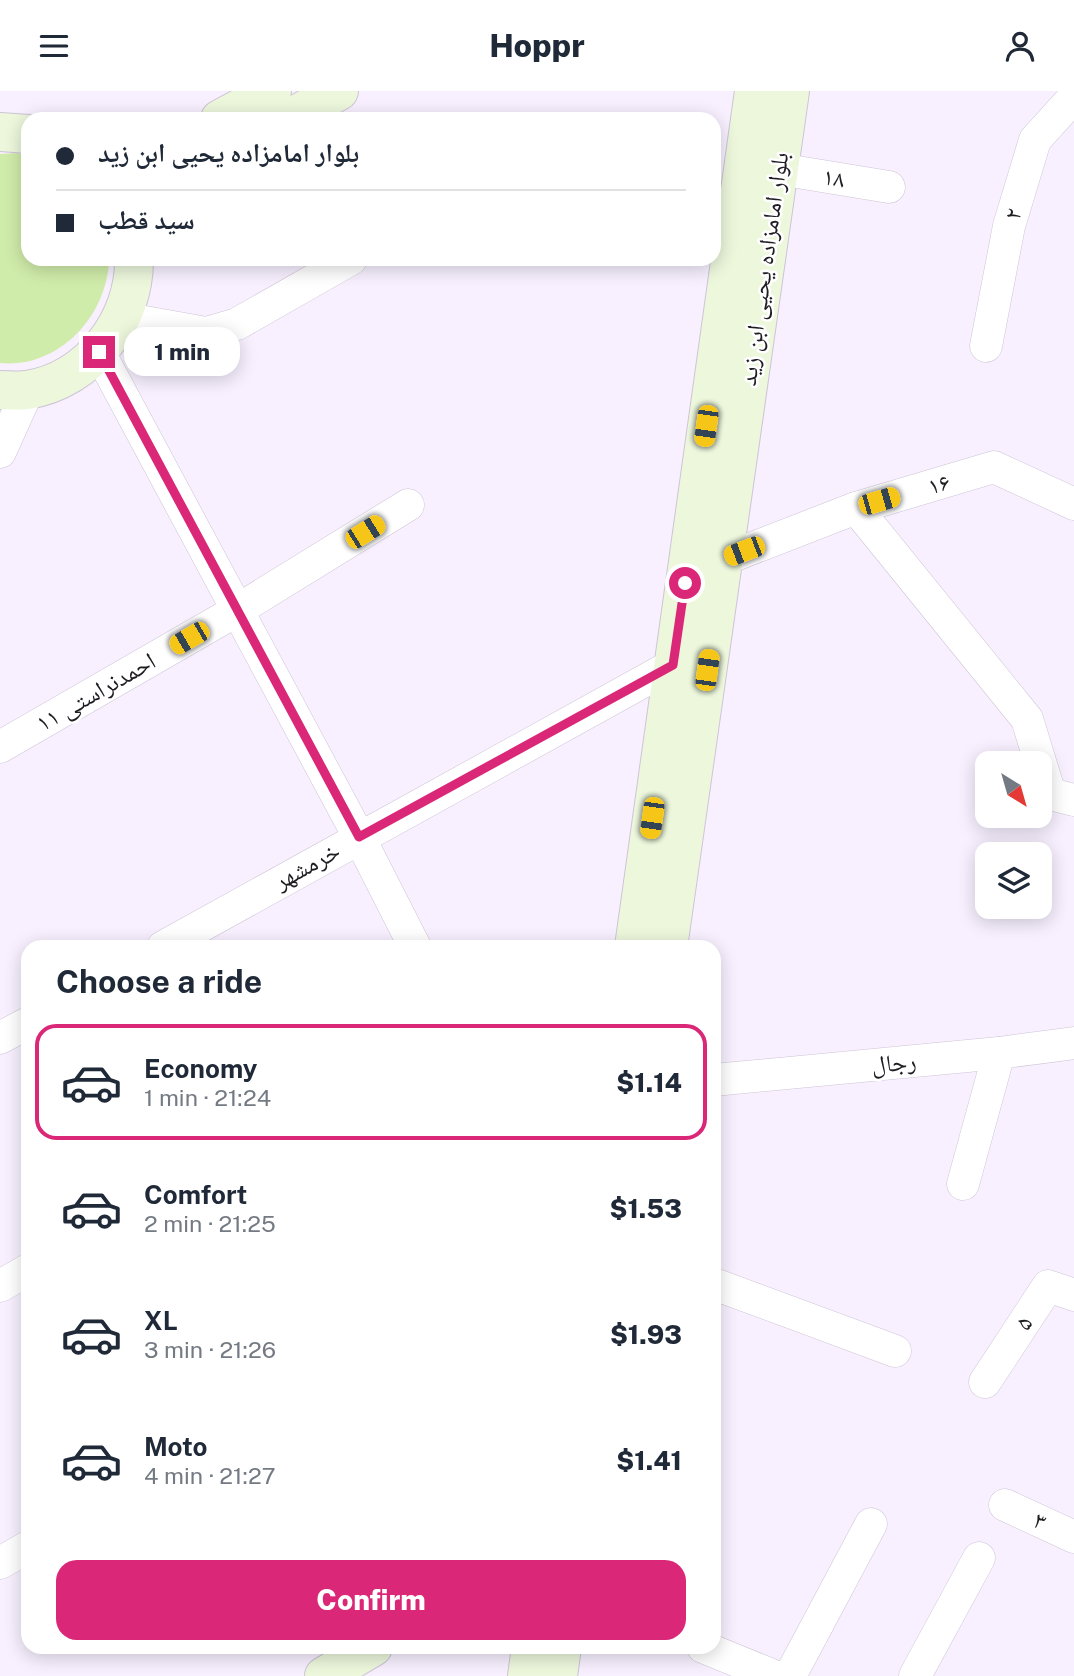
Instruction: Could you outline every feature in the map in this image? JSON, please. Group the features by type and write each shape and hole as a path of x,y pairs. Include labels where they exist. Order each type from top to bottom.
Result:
{"street":[{"path":"233,112 272,91"},
{"path":"301,112 340,91"},
{"name":"بلوار امامزاده یحیی ابن زید","path":"669,940 754,91"},
{"name":"بلوار امامزاده یحیی ابن زید","path":"635,940 673,665 705,558 779,170 790,91"},
{"name":"۲","path":"986,346 1009,226 1035,140 1074,97"},
{"path":"0,132 21,134"},
{"name":"۱۸","path":"779,170 889,187"},
{"path":"0,452 14,390 66,376 99,352 122,318 137,266"},
{"path":"122,318 206,333 237,324 339,266"},
{"path":"99,352 411,940"},
{"name":"۱۶","path":"705,558 856,508 995,467 1074,504"},
{"name":"۱۱ احمدنراستی","path":"0,747 236,611 408,505"},
{"path":"856,508 1027,719 1050,795 1074,800"},
{"name":"خرمشهر","path":"175,940 673,665"},
{"path":"0,1038 21,1027"},
{"name":"رجال","path":"721,1079 999,1053 1074,1043"},
{"path":"962,1184 999,1053"},
{"path":"0,1286 21,1274"},
{"name":"۵","path":"985,1382 1048,1286 1074,1295"},
{"path":"721,1288 895,1351"},
{"name":"۳","path":"1005,1505 1074,1537"},
{"path":"790,1676 871,1524"},
{"path":"0,1563 21,1551"},
{"path":"915,1676 979,1558"},
{"path":"324,1676 361,1654"},
{"path":"527,1676 530,1654"},
{"path":"558,1676 561,1654"},
{"path":"720,1654 774,1676"}],"green space":[{"path":"0,154 21,154 21,266 108,266 100,300 90,318 76,334 42,357 22,363 0,363"}],"route":[{"path":"99,352 359,837 673,665 685,583"}]}
